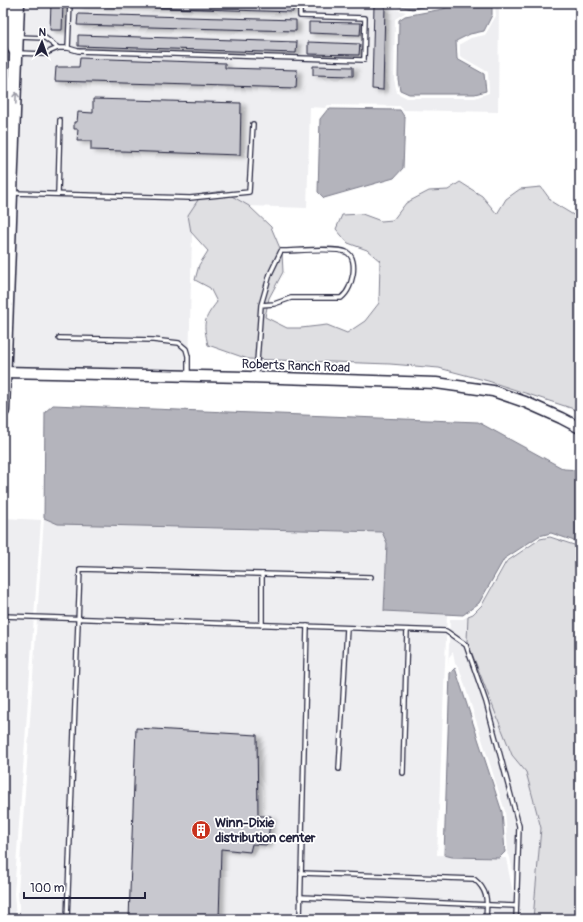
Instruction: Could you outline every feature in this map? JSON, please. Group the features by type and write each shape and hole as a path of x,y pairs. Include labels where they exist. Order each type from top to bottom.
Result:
{"main road":[{"path":"3,411 7,192 16,53 8,33 9,3"},
{"path":"10,37 18,3"},
{"path":"3,76 6,87 3,162"},
{"path":"3,170 7,192"}],"street":[{"name":"Roberts Ranch Road","path":"4,372 256,377 436,383 493,391 525,402 580,428"}],"lane":[{"path":"68,48 70,3"},
{"path":"16,53 44,54 58,48 68,48 78,51 364,60 366,18 300,16 300,3"},
{"path":"10,37 44,38 58,48"},
{"path":"58,194 60,120"},
{"path":"7,192 190,198 249,192 253,124"},
{"path":"256,377 261,305 270,274 281,251 337,250 347,252 352,258 354,268 351,284 346,294 341,298 291,298 274,304 261,305"},
{"path":"59,338 153,340 179,343 186,349 188,356 188,376"},
{"path":"67,919 80,569 371,577"},
{"path":"262,574 262,625"},
{"path":"3,616 446,631 466,646 486,702 519,826 516,919"},
{"path":"300,919 307,626"},
{"path":"339,769 346,628"},
{"path":"404,773 407,630"},
{"path":"301,873 474,879 479,883 486,895 486,919"},
{"path":"300,897 516,906"}],"shaded area":[{"path":"22,3 365,3 394,9 406,12 395,19 394,79 397,93 407,98 475,98 489,93 488,72 460,56 460,44 471,38 485,35 496,16 495,3 499,3 498,112 404,110 400,106 328,105 325,108 310,107 307,208 249,206 223,191 202,194 188,215 192,233 189,371 9,367"},
{"path":"386,3 444,3 412,9"},
{"path":"458,3 492,3 492,15 484,31 470,34 456,41 457,59 484,74 486,91 475,94 409,94 400,90 398,79 399,20 405,16 443,9"},
{"path":"328,109 400,110 405,118 403,168 394,178 324,198 318,192 320,119"},
{"path":"460,182 482,196 497,214 506,199 520,189 541,187 552,202 580,219 580,411 488,381 439,368 390,364 248,359 208,345 205,332 205,322 209,313 217,302 210,288 195,280 199,265 208,251 191,232 188,215 202,194 223,191 249,206 271,227 282,253 283,272 269,298 265,317 287,328 327,325 347,333 365,321 379,303 380,261 367,250 348,243 336,229 342,215 362,214 381,221 393,220 406,203 429,191 448,190"},
{"path":"53,405 478,422 564,469 580,470 580,543 551,533 539,536 504,559 479,603 463,615 384,611 387,543 382,532 58,524 44,518 45,412"},
{"path":"3,518 41,520 14,893 16,919 3,919"},
{"path":"44,518 382,532 387,542 384,611 447,615 437,855 506,858 518,919 20,919 18,893"},
{"path":"550,537 580,547 580,919 533,919 541,828 526,772 512,755 467,641 468,616 473,614 482,605 506,562 540,539"},
{"path":"468,616 467,641 512,755 526,772 541,828 533,919 522,919 510,857 507,854 505,811 459,667 455,664 453,652 449,657 448,669 450,619 463,619"},
{"path":"455,668 502,812 505,852 499,858 452,857 444,855 450,673"}],"building":[{"path":"51,3 63,3 62,30 50,30"},
{"path":"78,3 241,3 293,5 293,12 78,5"},
{"path":"374,5 385,6 383,90 372,89"},
{"path":"78,14 296,20 296,31 77,25"},
{"path":"309,22 361,23 360,35 309,33"},
{"path":"78,35 297,42 296,53 78,46"},
{"path":"308,42 360,44 359,55 308,54"},
{"path":"80,58 225,63 225,68 297,70 296,88 55,81 56,67 79,67"},
{"path":"313,66 353,67 353,76 313,75"},
{"path":"93,99 241,103 240,155 91,150 91,141 77,141 78,129 74,129 74,122 77,122 78,112 93,113"},
{"name":"Winn-Dixie distribution center","path":"136,728 257,735 258,816 271,816 267,845 252,844 250,852 221,849 219,919 129,919"}],"place":[{"name":"Winn-Dixie distribution center","path":"201,830"}]}
